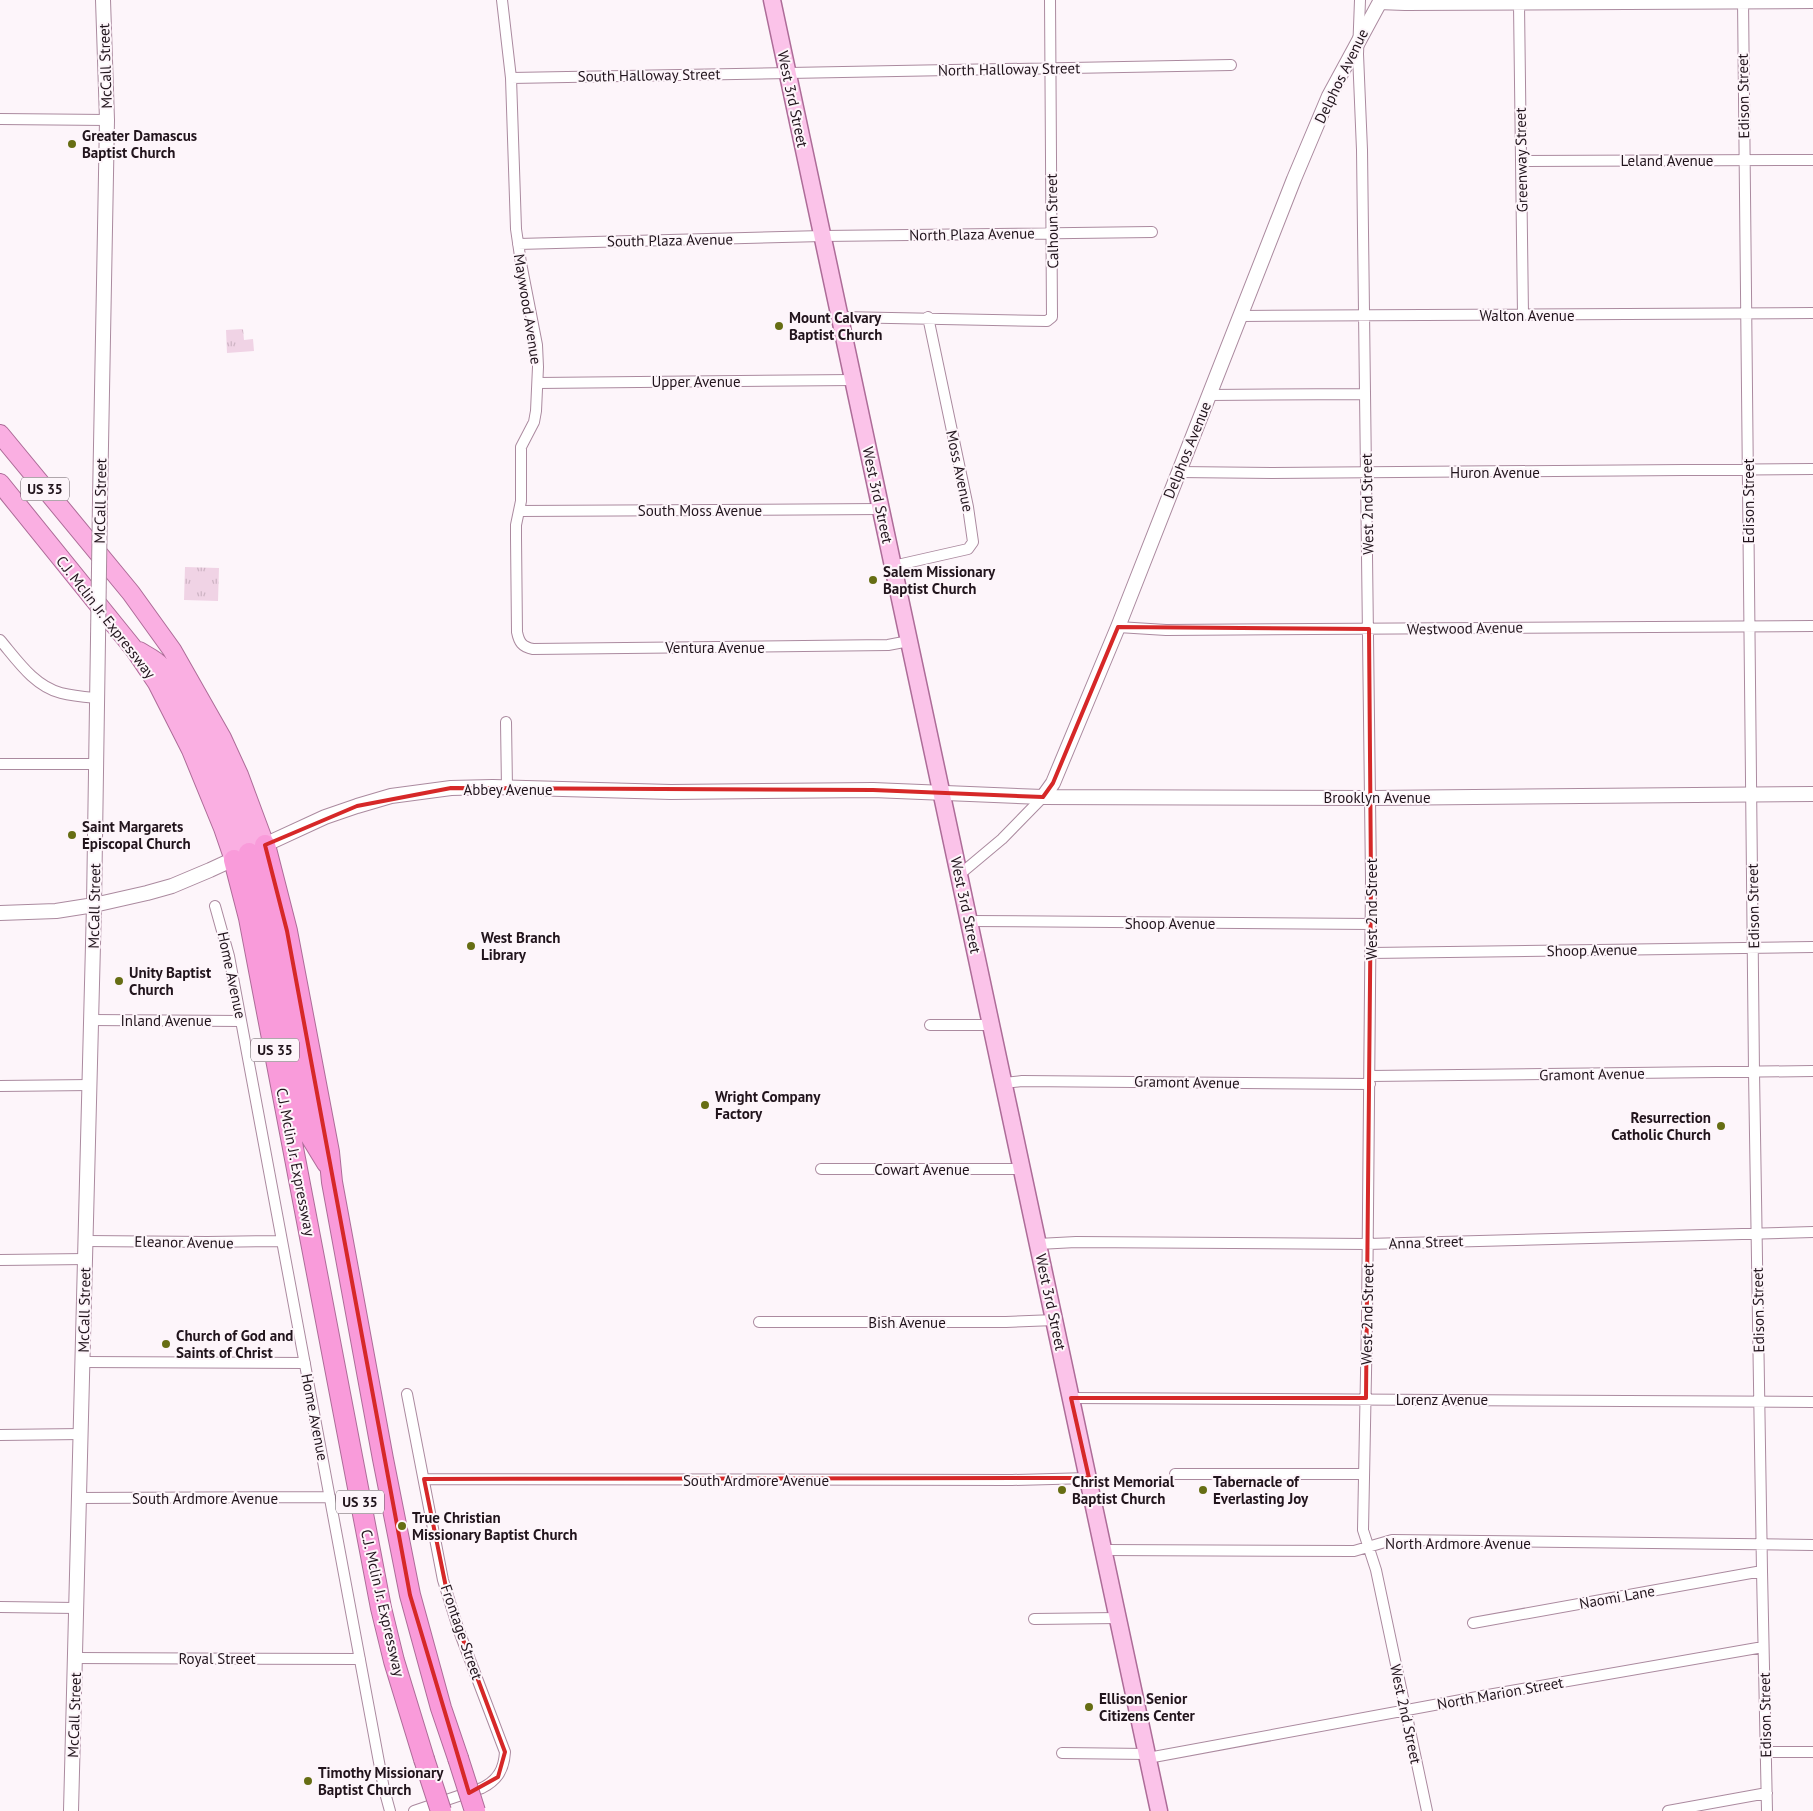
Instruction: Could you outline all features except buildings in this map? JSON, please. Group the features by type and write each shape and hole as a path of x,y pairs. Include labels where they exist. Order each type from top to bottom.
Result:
{"highway":[{"name":"C.J. Mclin Jr. Expressway","path":"0,434 130,594 172,650 222,738 239,775 249,852 250,918 381,1608 394,1661 441,1811"},
{"name":"C.J. Mclin Jr. Expressway","path":"0,483 134,649 160,664 179,692 216,764 236,810 249,852 264,914 306,1126 331,1169 383,1458 410,1595 436,1690 474,1811"}],"main road":[{"name":"West 3rd Street","path":"772,0 1159,1811"}],"street":[{"name":"McCall Street","path":"71,1811 94,905 107,120 103,0"},
{"name":"Maywood Avenue","path":"502,0 511,78 518,244 537,345 538,383 536,411 534,422 521,446 519,511 516,532 517,622 518,638 521,644"},
{"name":"Calhoun Street","path":"928,317 1047,320 1051,318 1053,311 1050,0"},
{"name":"West 2nd Street","path":"1360,0 1358,54 1365,316 1371,924 1363,1530 1376,1570 1427,1811"},
{"path":"1380,2 1519,4 1813,3"},
{"name":"Delphos Avenue","path":"959,875 1002,839 1043,797 1053,783 1118,627 1294,179 1329,96 1380,2"},
{"name":"Edison Street","path":"1743,2 1754,1072 1767,1811"},
{"name":"Greenway Street","path":"1519,4 1523,315"},
{"name":"North Halloway Street","path":"788,72 1231,65"},
{"name":"South Halloway Street","path":"511,78 788,72"},
{"path":"0,119 107,120"},
{"name":"Leland Avenue","path":"1521,161 1813,160"},
{"name":"North Plaza Avenue","path":"823,236 1152,232"},
{"name":"South Plaza Avenue","path":"518,244 823,236"},
{"name":"Walton Avenue","path":"1241,316 1813,313"},
{"path":"840,317 928,317"},
{"name":"Moss Avenue","path":"893,566 968,549 973,542 968,507 928,317"},
{"name":"Upper Avenue","path":"538,383 854,380"},
{"path":"1209,394 1365,394"},
{"name":"Huron Avenue","path":"1178,472 1813,469"},
{"name":"South Moss Avenue","path":"519,511 881,509"},
{"name":"Westwood Avenue","path":"1118,627 1166,630 1813,626"},
{"path":"0,640 34,678 46,687 60,693 96,698"},
{"name":"Ventura Avenue","path":"521,644 526,648 658,648 888,645 909,641"},
{"path":"506,722 507,788"},
{"path":"0,764 95,764"},
{"name":"Abbey Avenue","path":"0,913 56,911 147,893 172,886 325,817 391,796 450,788 671,792 837,790 942,793"},
{"name":"Brooklyn Avenue","path":"942,793 1043,797 1370,798 1813,794"},
{"name":"Home Avenue","path":"215,906 229,956 384,1790 390,1811"},
{"name":"Shoop Avenue","path":"969,920 1371,924"},
{"name":"Shoop Avenue","path":"1371,953 1813,947"},
{"name":"Inland Avenue","path":"91,1020 241,1021"},
{"path":"930,1025 992,1025"},
{"name":"Gramont Avenue","path":"1004,1082 1370,1080 1813,1071"},
{"path":"0,1086 90,1085"},
{"name":"Cowart Avenue","path":"821,1170 1022,1170"},
{"name":"Anna Street","path":"1038,1244 1076,1242 1368,1244 1813,1232"},
{"name":"Eleanor Avenue","path":"86,1241 282,1241"},
{"path":"0,1260 86,1260"},
{"name":"Bish Avenue","path":"759,1322 1006,1322 1055,1320"},
{"path":"83,1362 305,1363"},
{"name":"Frontage Street","path":"407,1394 449,1602 504,1752 502,1769 491,1784 414,1811"},
{"name":"Lorenz Avenue","path":"1071,1398 1366,1398 1813,1402"},
{"path":"0,1435 81,1434"},
{"path":"1174,1474 1364,1474"},
{"name":"South Ardmore Avenue","path":"424,1480 1012,1480 1088,1478"},
{"name":"South Ardmore Avenue","path":"80,1498 330,1497"},
{"name":"North Ardmore Avenue","path":"1104,1550 1354,1551 1392,1540 1813,1544"},
{"name":"Naomi Lane","path":"1473,1623 1762,1571"},
{"path":"0,1607 76,1608"},
{"path":"1034,1619 1118,1618"},
{"name":"North Marion Street","path":"1062,1754 1147,1756 1764,1647"},
{"name":"Royal Street","path":"75,1658 360,1659"},
{"path":"1766,1752 1813,1752"},
{"path":"1668,1811 1767,1793"}],"highlighted area":[{"path":"1118,627 1369,629 1371,880 1366,1398 1071,1398 1089,1478 424,1479 449,1602 505,1752 498,1777 469,1793 410,1595 287,931 265,845 357,806 451,788 873,790 1043,797 1053,783"}],"green space":[{"path":"243,329 244,340 253,339 254,351 227,353 226,330"},
{"path":"185,567 219,568 218,601 184,600"}],"place":[{"name":"Greater Damascus Baptist Church","path":"72,144"},
{"name":"Mount Calvary Baptist Church","path":"779,326"},
{"name":"Salem Missionary Baptist Church","path":"873,580"},
{"name":"Saint Margarets Episcopal Church","path":"72,835"},
{"name":"West Branch Library","path":"471,946"},
{"name":"Unity Baptist Church","path":"119,981"},
{"name":"Wright Company Factory","path":"705,1105"},
{"name":"Resurrection Catholic Church","path":"1721,1126"},
{"name":"Church of God and Saints of Christ","path":"166,1344"},
{"name":"Christ Memorial Baptist Church","path":"1062,1490"},
{"name":"Tabernacle of Everlasting Joy","path":"1203,1490"},
{"name":"True Christian Missionary Baptist Church","path":"402,1526"},
{"name":"Ellison Senior Citizens Center","path":"1089,1707"},
{"name":"Timothy Missionary Baptist Church","path":"308,1781"}]}
